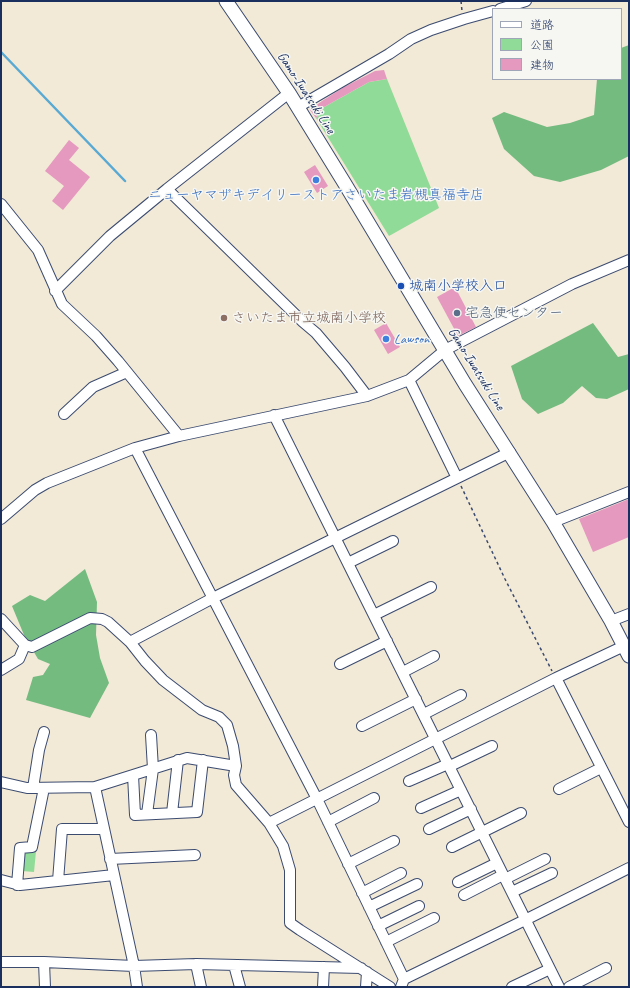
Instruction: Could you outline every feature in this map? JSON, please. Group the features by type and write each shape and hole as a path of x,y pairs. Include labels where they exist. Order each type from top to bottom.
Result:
{"main road":[{"name":"Gamo-Iwatsuki Line","path":"226,1 298,107 465,384 510,452 553,522 611,621 626,651"}],"street":[{"path":"503,8 526,1"},
{"path":"298,107 411,40 431,30 492,11"},
{"path":"55,291 110,236 289,93"},
{"path":"167,189 316,333 367,396"},
{"path":"1,204 38,250 62,304 96,336 179,436"},
{"path":"1,519 35,490 135,448 179,436 367,396 409,380 445,350 572,284 629,260"},
{"path":"64,414 93,387 127,372"},
{"path":"409,380 457,478"},
{"path":"274,415 559,987"},
{"path":"135,448 317,799 386,942 403,983 629,868"},
{"path":"130,642 213,598 510,452"},
{"path":"553,522 629,492"},
{"path":"348,563 393,541"},
{"path":"374,615 431,587"},
{"path":"611,621 629,614"},
{"path":"1,619 25,644 32,647 90,618 102,619 108,622 130,642 163,680 202,710 219,717 227,724 233,746 236,766 234,775 236,786 269,823 283,846 290,870 290,923 364,970 386,986"},
{"path":"340,664 387,641"},
{"path":"1,670 19,659 25,644"},
{"path":"269,823 556,678 626,651"},
{"path":"403,672 434,656"},
{"path":"556,678 629,822"},
{"path":"424,714 461,695"},
{"path":"362,726 416,699"},
{"path":"32,788 44,732"},
{"path":"147,814 153,769 151,735"},
{"path":"409,781 492,746"},
{"path":"1,793 2,782 27,788 95,787 187,758 236,766"},
{"path":"172,813 178,760"},
{"path":"133,775 135,815 197,812 203,760"},
{"path":"559,789 601,768"},
{"path":"95,787 134,966 137,987"},
{"path":"17,884 20,848 32,847 44,788"},
{"path":"422,808 461,790"},
{"path":"328,822 374,798"},
{"path":"429,829 470,808"},
{"path":"452,847 521,813"},
{"path":"58,881 62,828 104,828"},
{"path":"348,864 394,841"},
{"path":"110,859 195,855"},
{"path":"464,895 545,859"},
{"path":"458,882 498,863"},
{"path":"362,892 401,873"},
{"path":"512,892 552,873"},
{"path":"1,880 20,885 114,875"},
{"path":"369,907 416,884"},
{"path":"378,926 419,906"},
{"path":"386,942 434,918"},
{"path":"1,962 44,962 134,966 196,964 324,967 364,970"},
{"path":"44,962 45,987"},
{"path":"196,964 201,987"},
{"path":"234,965 240,987"},
{"path":"323,987 324,967"},
{"path":"569,987 606,968"},
{"path":"512,987 550,969"},
{"path":"364,970 366,987"}],"path":[{"path":"457,478 505,579 556,678"}],"green space":[{"path":"629,45 629,156 601,170 560,182 534,176 504,149 492,118 504,112 547,127 570,123 594,115 597,80 622,80 622,48"},
{"path":"387,79 439,208 389,236 316,118 324,107 369,82"},
{"path":"593,323 618,357 629,354 629,389 607,399 596,398 582,386 563,403 538,414 522,399 511,366"},
{"path":"85,569 97,602 96,635 100,658 109,683 90,718 26,700 33,677 43,675 50,664 38,659 24,635 12,606 30,595 45,601"},
{"path":"24,850 36,851 34,872 22,871"}],"building":[{"path":"384,70 387,79 369,82 324,107 316,118 310,110 344,87 375,71"},
{"path":"69,140 79,148 69,160 90,177 63,210 52,201 64,186 45,171"},
{"path":"315,165 328,186 317,193 304,172"},
{"path":"455,287 476,327 458,336 437,297"},
{"path":"386,323 400,347 388,354 374,330"},
{"path":"629,499 629,537 593,552 579,519"}],"waterway":[{"path":"1,52 125,181"}],"place":[{"name":"ニューヤマザキデイリーストアさいたま岩槻真福寺店","path":"316,180"},
{"name":"城南小学校入口","path":"401,286"},
{"name":"宅急便センター","path":"457,313"},
{"name":"さいたま市立城南小学校","path":"224,318"},
{"name":"Lawson","path":"386,339"}]}
